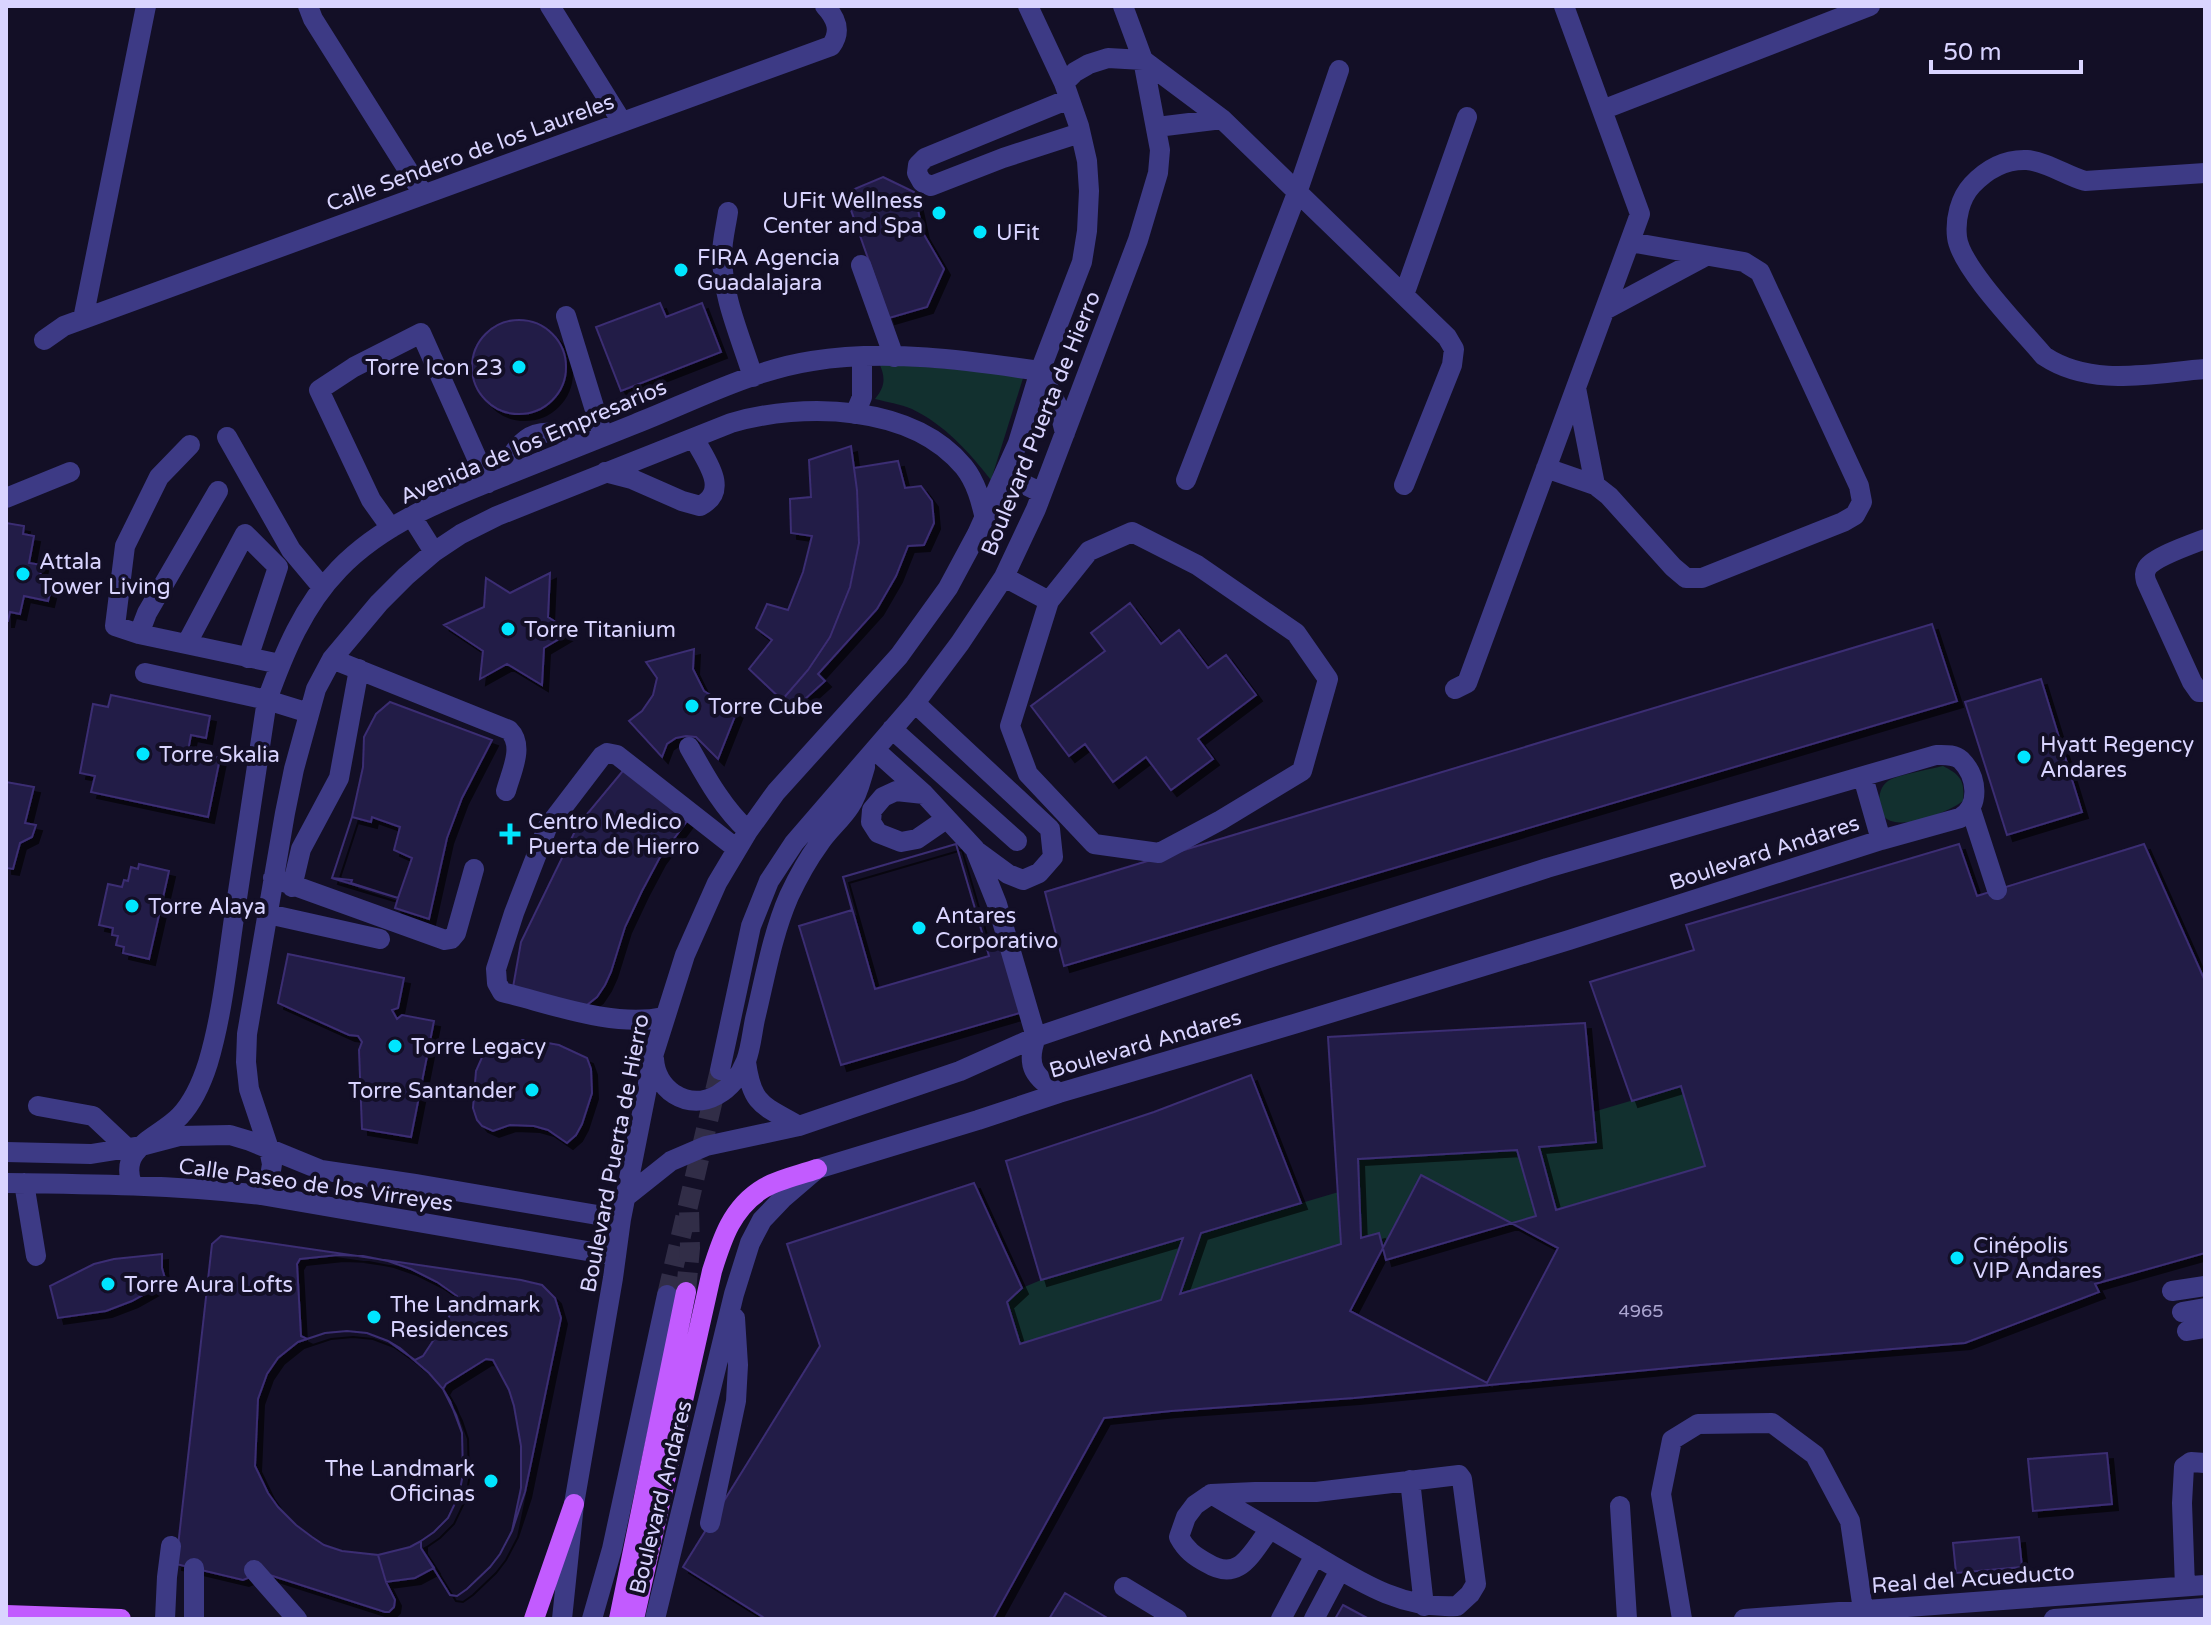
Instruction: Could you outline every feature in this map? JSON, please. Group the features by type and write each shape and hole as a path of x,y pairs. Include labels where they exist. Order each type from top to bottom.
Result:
{"main road":[{"path":"634,1619 712,1271 723,1236 736,1214 753,1195 766,1186 817,1169"},
{"path":"619,1619 677,1294"},
{"path":"534,1619 574,1504"},
{"path":"6,1615 105,1618"}],"street":[{"path":"83,319 146,6"},
{"path":"308,6 313,19 423,194"},
{"path":"550,6 622,122"},
{"name":"Calle Sendero de los Laureles","path":"44,340 64,326 831,46 837,34 837,25 825,6"},
{"name":"Boulevard Puerta de Hierro","path":"562,1619 574,1504 621,1219 654,1053 699,920 737,849 776,792 899,656 948,588 1005,475 1040,371 1082,262 1089,191 1087,161 1067,91 1028,6"},
{"name":"Boulevard Puerta de Hierro","path":"720,1070 751,926 769,881 794,843 915,703 1004,577 1065,433 1138,240 1158,173 1160,150 1157,127 1143,60 1123,6"},
{"path":"1455,689 1467,683 1640,214 1564,6"},
{"path":"1602,110 1870,6"},
{"path":"1080,133 931,186 922,182 917,173 918,165 925,158 1015,121 1067,91 1089,64 1108,58 1143,60 1222,119 1447,337 1454,349 1452,365 1404,485"},
{"path":"1186,480 1297,193 1339,70"},
{"path":"1404,295 1467,117"},
{"path":"1157,127 1222,119"},
{"path":"1015,121 1026,150"},
{"path":"2205,173 2085,181 2039,162 2011,161 1987,170 1967,190 1960,206 1957,239 1975,274 2044,356 2058,365 2074,372 2112,376 2205,369"},
{"path":"728,212 722,254 724,274 728,298 753,377"},
{"path":"1546,468 1595,485 1609,496 1686,578 1702,578 1843,522 1855,515 1862,502 1859,486 1760,272 1744,262 1630,242"},
{"path":"1605,310 1706,256"},
{"path":"861,265 894,357"},
{"path":"566,316 597,439"},
{"path":"391,528 371,500 319,390 354,367 421,333 495,480"},
{"path":"855,414 862,397 862,357"},
{"name":"Avenida de los Empresarios","path":"134,1147 169,1127 182,1114 200,1086 209,1060 223,989 267,700 288,644 322,587 355,554 391,528 441,501 753,377 811,361 862,357 966,360 1040,371"},
{"path":"1040,371 1059,409 1065,433"},
{"path":"1576,388 1595,485"},
{"path":"282,882 285,813 316,689 332,659 379,603 434,552 461,534 497,516 694,438 759,415 804,411 873,417 901,425 928,438 951,453 966,469 977,488 985,519"},
{"path":"227,437 291,550 322,587"},
{"path":"605,472 632,479 700,506 709,502 714,495 715,478 694,438"},
{"path":"190,445 159,477 125,546 115,626 139,634 280,664"},
{"path":"6,498 70,472"},
{"path":"1005,475 1042,493"},
{"path":"139,634 147,613 218,491"},
{"path":"412,517 434,552"},
{"path":"1132,532 1197,565 1296,633 1328,679 1302,771 1159,853 1094,844 1028,774 1010,726 1049,601 1089,551 1132,532"},
{"path":"187,643 245,534 278,567 248,658"},
{"path":"2205,539 2157,560 2145,575 2192,682 2199,692 2205,692"},
{"path":"1004,577 1049,601"},
{"path":"332,659 509,730 515,735 518,747 506,791"},
{"path":"261,1195 272,1173 269,1149 253,1107 246,1062 250,1010 268,914 339,778 359,669"},
{"path":"145,673 267,700 309,713"},
{"path":"654,1053 654,1063 662,1082 677,1096 697,1101 726,1091 746,1062 776,934 790,894 819,843 851,805 871,754 924,794 975,849 1008,874 1023,880 1039,873 1053,857 1050,829 915,703"},
{"path":"892,729 1017,841"},
{"path":"689,747 717,795 748,831"},
{"path":"664,1017 648,1020 608,1018 502,992 499,988 496,969 547,828 602,756 611,754 617,755 737,849"},
{"name":"Boulevard Andares","path":"627,1196 657,1170 682,1155 706,1146 799,1126 960,1071 1036,1037 1547,868 1936,755 1948,754 1961,760 1973,781 1971,810 1960,818 817,1169 762,1220 750,1243 734,1294 655,1619"},
{"path":"1863,777 1881,840"},
{"path":"924,794 896,791 883,797 872,810 871,822 878,833 901,842 909,841 946,819"},
{"path":"1971,810 1997,890"},
{"path":"285,813 317,819"},
{"path":"975,849 997,904 1036,1037 1031,1062 1036,1075 1059,1093"},
{"path":"282,882 445,940 456,933 474,869"},
{"path":"268,914 380,939"},
{"path":"1006,1050 1025,1066 1030,1081 1023,1105"},
{"path":"746,1062 750,1089 756,1098 773,1112 799,1126"},
{"path":"38,1106 93,1116 134,1147 128,1166 132,1184"},
{"name":"Calle Paseo de los Virreyes","path":"6,1152 91,1154 179,1136 230,1135 321,1170 621,1219"},
{"path":"15,1183 36,1256"},
{"name":"Calle Paseo de los Virreyes","path":"15,1183 132,1184 261,1195 616,1256"},
{"path":"2172,1291 2205,1286"},
{"path":"592,1619 677,1294"},
{"path":"710,1523 736,1401 738,1365 734,1294"},
{"path":"2191,1324 2205,1308"},
{"path":"1682,1619 1661,1494 1672,1440 1698,1424 1772,1423 1815,1455 1850,1521 1863,1610"},
{"path":"2195,1586 2182,1503 2184,1467 2191,1462 2205,1463"},
{"path":"1211,1494 1340,1570 1399,1599 1446,1611 1470,1594 1476,1584 1459,1475 1361,1489 1211,1494 1195,1505 1186,1517 1179,1537 1191,1554 1219,1571 1230,1571 1242,1565 1270,1529"},
{"path":"1410,1480 1446,1611"},
{"path":"1620,1506 1627,1619"},
{"path":"165,1619 171,1546"},
{"path":"1281,1619 1315,1555"},
{"path":"194,1568 194,1619"},
{"path":"254,1570 297,1619"},
{"path":"1314,1619 1340,1570"},
{"name":"Real del Acueducto","path":"1744,1619 1863,1610 1980,1610 2195,1586"},
{"path":"1124,1587 1177,1619"},
{"path":"2054,1619 2205,1608"}],"green space":[{"path":"879,363 1024,375 991,480 965,449 935,423 912,409 875,399 883,382"},
{"path":"1943,766 1960,779 1963,801 1943,812 1915,821 1890,821 1882,814 1879,796 1888,781"},
{"path":"1681,1086 1705,1166 1386,1260 1378,1233 1020,1344 1007,1302 1022,1288 1041,1280 1359,1186 1358,1159 1595,1142 1593,1112"}],"building":[{"path":"883,177 914,192 923,233 944,269 927,307 889,318 845,193"},
{"path":"660,303 666,317 702,303 721,352 621,391 596,327"},
{"name":"Torre Icon 23","path":"519,320 537,323 552,334 563,349 566,367 563,385 552,400 537,411 519,414 501,411 486,400 475,385 472,367 475,349 486,334 501,323"},
{"path":"851,446 859,543 850,587 830,637 808,670 782,700 749,669 772,640 756,628 767,604 788,610 803,572 812,536 791,533 790,499 811,497 809,460"},
{"path":"898,461 905,488 921,486 932,501 934,523 924,545 908,546 896,576 877,609 818,674 825,681 793,710 782,700 808,670 830,637 850,587 859,543 854,468"},
{"name":"Attala Tower Living","path":"6,523 24,526 23,534 34,536 29,563 42,565 39,582 52,585 48,601 24,596 20,614 10,612 8,621 6,621"},
{"name":"Torre Titanium","path":"550,573 548,617 571,632 544,648 542,685 507,664 480,679 483,651 444,625 484,607 486,578 510,593"},
{"path":"1130,603 1161,644 1179,630 1208,668 1226,655 1256,695 1198,739 1213,759 1171,790 1146,757 1113,782 1085,744 1069,756 1031,706 1105,651 1091,633"},
{"path":"1932,624 1957,701 1064,966 1045,892"},
{"name":"Torre Cube","path":"694,649 693,669 704,691 722,702 741,701 718,759 696,737 686,736 667,744 662,757 629,721 642,711 653,695 657,678 646,662"},
{"name":"Hyatt Regency Andares","path":"2041,679 2082,812 2007,835 1965,702"},
{"name":"Torre Skalia","path":"111,695 210,716 206,738 191,735 188,751 220,758 208,817 91,792 95,776 80,773 93,704 108,707"},
{"path":"390,702 492,740 462,798 447,838 429,919 395,908 398,898 332,878 352,817 363,767 364,737 376,714"},
{"path":"627,766 690,817 659,859 642,891 625,927 605,985 597,997 582,1009 512,993 521,942 578,825"},
{"path":"6,782 34,787 25,823 36,825 32,837 20,843 13,869 6,868"},
{"path":"352,817 371,822 372,817 400,827 394,850 412,858 398,898 351,883 352,880 332,878"},
{"path":"956,844 986,946 1002,942 1023,1012 841,1065 799,926 852,910 843,877"},
{"name":"Antares Corporativo","path":"956,844 989,956 875,989 843,877"},
{"path":"1959,844 1977,896 2144,844 2205,981 2205,1253 2095,1284 2099,1292 1965,1343 1104,1418 993,1619 766,1619 683,1567 820,1346 787,1244 974,1183 1022,1288 1007,1302 1020,1344 1161,1300 1183,1238 1041,1280 1006,1161 1154,1112 1251,1075 1301,1203 1201,1233 1180,1294 1341,1244 1328,1037 1585,1023 1596,1142 1539,1147 1556,1210 1705,1166 1681,1086 1632,1101 1590,982 1694,950 1686,925","holes":["1517,1150 1536,1216 1386,1260 1379,1233 1361,1238 1358,1159"]},
{"name":"Torre Alaya","path":"139,864 169,871 149,959 123,953 124,947 116,945 118,936 112,935 113,928 99,925 108,884 122,887 124,880 128,881 131,867 138,869"},
{"name":"Torre Legacy","path":"288,954 404,978 398,1008 392,1010 397,1019 402,1015 434,1021 411,1137 362,1129 359,1050 362,1042 358,1036 349,1035 278,1003"},
{"name":"Torre Santander","path":"507,1040 559,1045 587,1058 591,1069 592,1093 582,1124 567,1143 548,1130 534,1126 510,1125 493,1131 477,1120 473,1108 476,1071 483,1055 495,1044"},
{"path":"1421,1175 1558,1248 1487,1383 1350,1311"},
{"path":"221,1236 521,1280 542,1285 555,1298 561,1318 525,1492 512,1531 500,1554 457,1596 450,1595 421,1548 421,1541 448,1518 459,1495 463,1474 462,1433 450,1401 429,1373 400,1348 367,1333 325,1333 298,1342 278,1358 267,1374 258,1399 255,1466 278,1507 312,1537 342,1551 378,1555 395,1600 394,1607 385,1612 254,1570 243,1580 176,1564 212,1244"},
{"name":"Torre Aura Lofts","path":"162,1254 166,1282 106,1311 58,1318 50,1286 94,1264"},
{"name":"The Landmark Residences","path":"338,1255 388,1261 437,1282 457,1296 458,1303 423,1356 415,1360 388,1341 367,1333 325,1333 307,1339 301,1336 297,1264 300,1259"},
{"name":"The Landmark Oficinas","path":"486,1359 493,1360 514,1406 521,1446 521,1488 512,1531 500,1554 457,1596 450,1595 421,1548 421,1541 448,1518 459,1495 463,1474 462,1433 443,1389"},
{"path":"2107,1453 2112,1504 2033,1511 2028,1459"},
{"path":"2019,1537 2022,1567 1956,1573 1953,1543"},
{"path":"421,1541 421,1548 434,1568 415,1578 386,1582 378,1555"},
{"path":"1065,1593 1109,1619 1049,1619"},
{"path":"1343,1605 1369,1619 1335,1619"}],"tunnel":[{"path":"667,1295 720,1070"},
{"path":"686,1292 690,1248 689,1208"}],"place":[{"name":"UFit Wellness Center and Spa","path":"939,213"},
{"name":"UFit","path":"980,232"},
{"name":"FIRA Agencia Guadalajara","path":"681,270"},
{"name":"Torre Icon 23","path":"519,367"},
{"name":"Attala Tower Living","path":"23,574"},
{"name":"Torre Titanium","path":"508,629"},
{"name":"Torre Cube","path":"692,706"},
{"name":"Torre Skalia","path":"143,754"},
{"name":"Hyatt Regency Andares","path":"2024,757"},
{"name":"Centro Medico Puerta de Hierro","path":"510,834"},
{"name":"Torre Alaya","path":"132,906"},
{"name":"Antares Corporativo","path":"919,928"},
{"name":"Torre Legacy","path":"395,1046"},
{"name":"Torre Santander","path":"532,1090"},
{"name":"Cinépolis VIP Andares","path":"1957,1258"},
{"name":"Torre Aura Lofts","path":"108,1284"},
{"name":"The Landmark Residences","path":"374,1317"},
{"name":"The Landmark Oficinas","path":"491,1481"}]}
